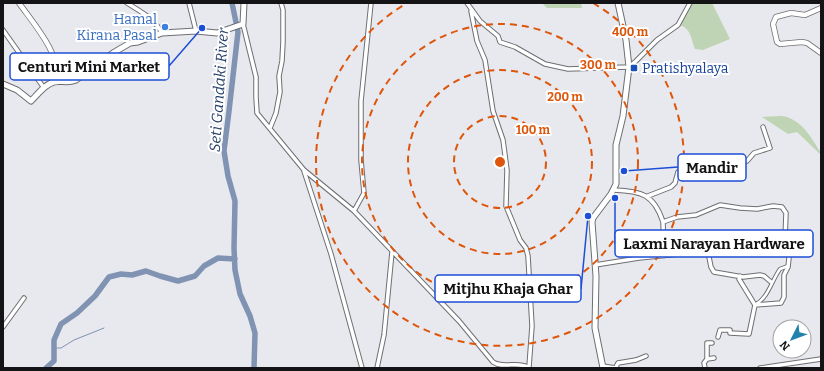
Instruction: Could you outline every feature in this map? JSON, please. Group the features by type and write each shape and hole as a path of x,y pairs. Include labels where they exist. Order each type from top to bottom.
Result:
{"main road":[{"path":"3,84 17,90 31,101 44,88 56,82 76,80 123,46 162,33 196,31 217,33 243,24 244,3"},
{"path":"602,367 595,328 596,296 592,220 614,190 616,181 616,145 623,116 629,67 626,40 618,3"}],"street":[{"path":"19,3 42,34 55,59 57,76 56,82"},
{"path":"127,3 149,17 162,33"},
{"path":"189,3 196,31"},
{"path":"270,128 276,113 280,92 279,76 282,61 283,42 282,3"},
{"path":"354,211 364,193 361,160 361,101 370,3"},
{"path":"467,3 480,21 498,36 500,42 515,47 545,64 568,69 629,67 657,40 678,25 690,3"},
{"path":"821,8 805,15 791,13 776,17 773,24 777,42 780,44 807,43 821,53"},
{"path":"243,24 256,77 257,113 304,170 354,211 458,321 493,362 499,365 519,364 529,367 532,326 528,256 526,248 520,240 506,206 507,170 503,140 493,111 485,60 477,41 472,11"},
{"path":"3,30 44,88"},
{"path":"614,190 648,196 671,187 676,182 678,172 682,170 722,169 747,161 754,153 770,148 763,127"},
{"path":"304,170 331,254 362,368"},
{"path":"648,196 656,205 663,222 664,256"},
{"path":"663,222 677,217 696,215 720,205 757,209 773,206 782,207 786,214 785,240 789,258 788,266 784,275 784,297 781,303 755,304"},
{"path":"595,265 639,258 679,254 704,249 708,252 711,267 714,272 740,276 760,275 764,276 771,282"},
{"path":"377,368 384,335 392,252"},
{"path":"755,304 760,302 780,269 788,266"},
{"path":"718,337 720,330 730,330 730,333 749,334 755,304 739,278 740,276"},
{"path":"3,327 24,298"},
{"path":"704,368 704,364 707,359 707,343 712,343"},
{"path":"602,367 616,368 618,363 636,360 646,356"},
{"path":"707,359 714,358"},
{"path":"760,368 821,359"}],"green space":[{"path":"542,3 581,3 582,8 547,8"},
{"path":"690,3 712,3 730,39 703,50 695,49 686,28 678,25"},
{"path":"762,117 787,117 798,123 811,137 821,155 797,132 788,134"}],"waterway":[{"name":"Seti Gandaki River","path":"232,3 238,32 224,151 228,176 235,201 235,270 240,294 250,316 255,333 254,368"},
{"path":"46,368 54,361 54,340 61,324 77,313 95,296 109,277 121,274 132,275 146,271 178,281 195,276 204,266 218,258 235,259"},
{"path":"54,348 61,348 74,340 104,328"}],"place":[{"name":"Hamal Kirana Pasal","path":"165,27"},
{"name":"Centuri Mini Market","path":"202,28"},
{"name":"Pratishyalaya","path":"634,68"},
{"name":"Mandir","path":"624,171"},
{"name":"Laxmi Narayan Hardware","path":"615,198"},
{"name":"Mitjhu Khaja Ghar","path":"588,216"}]}
